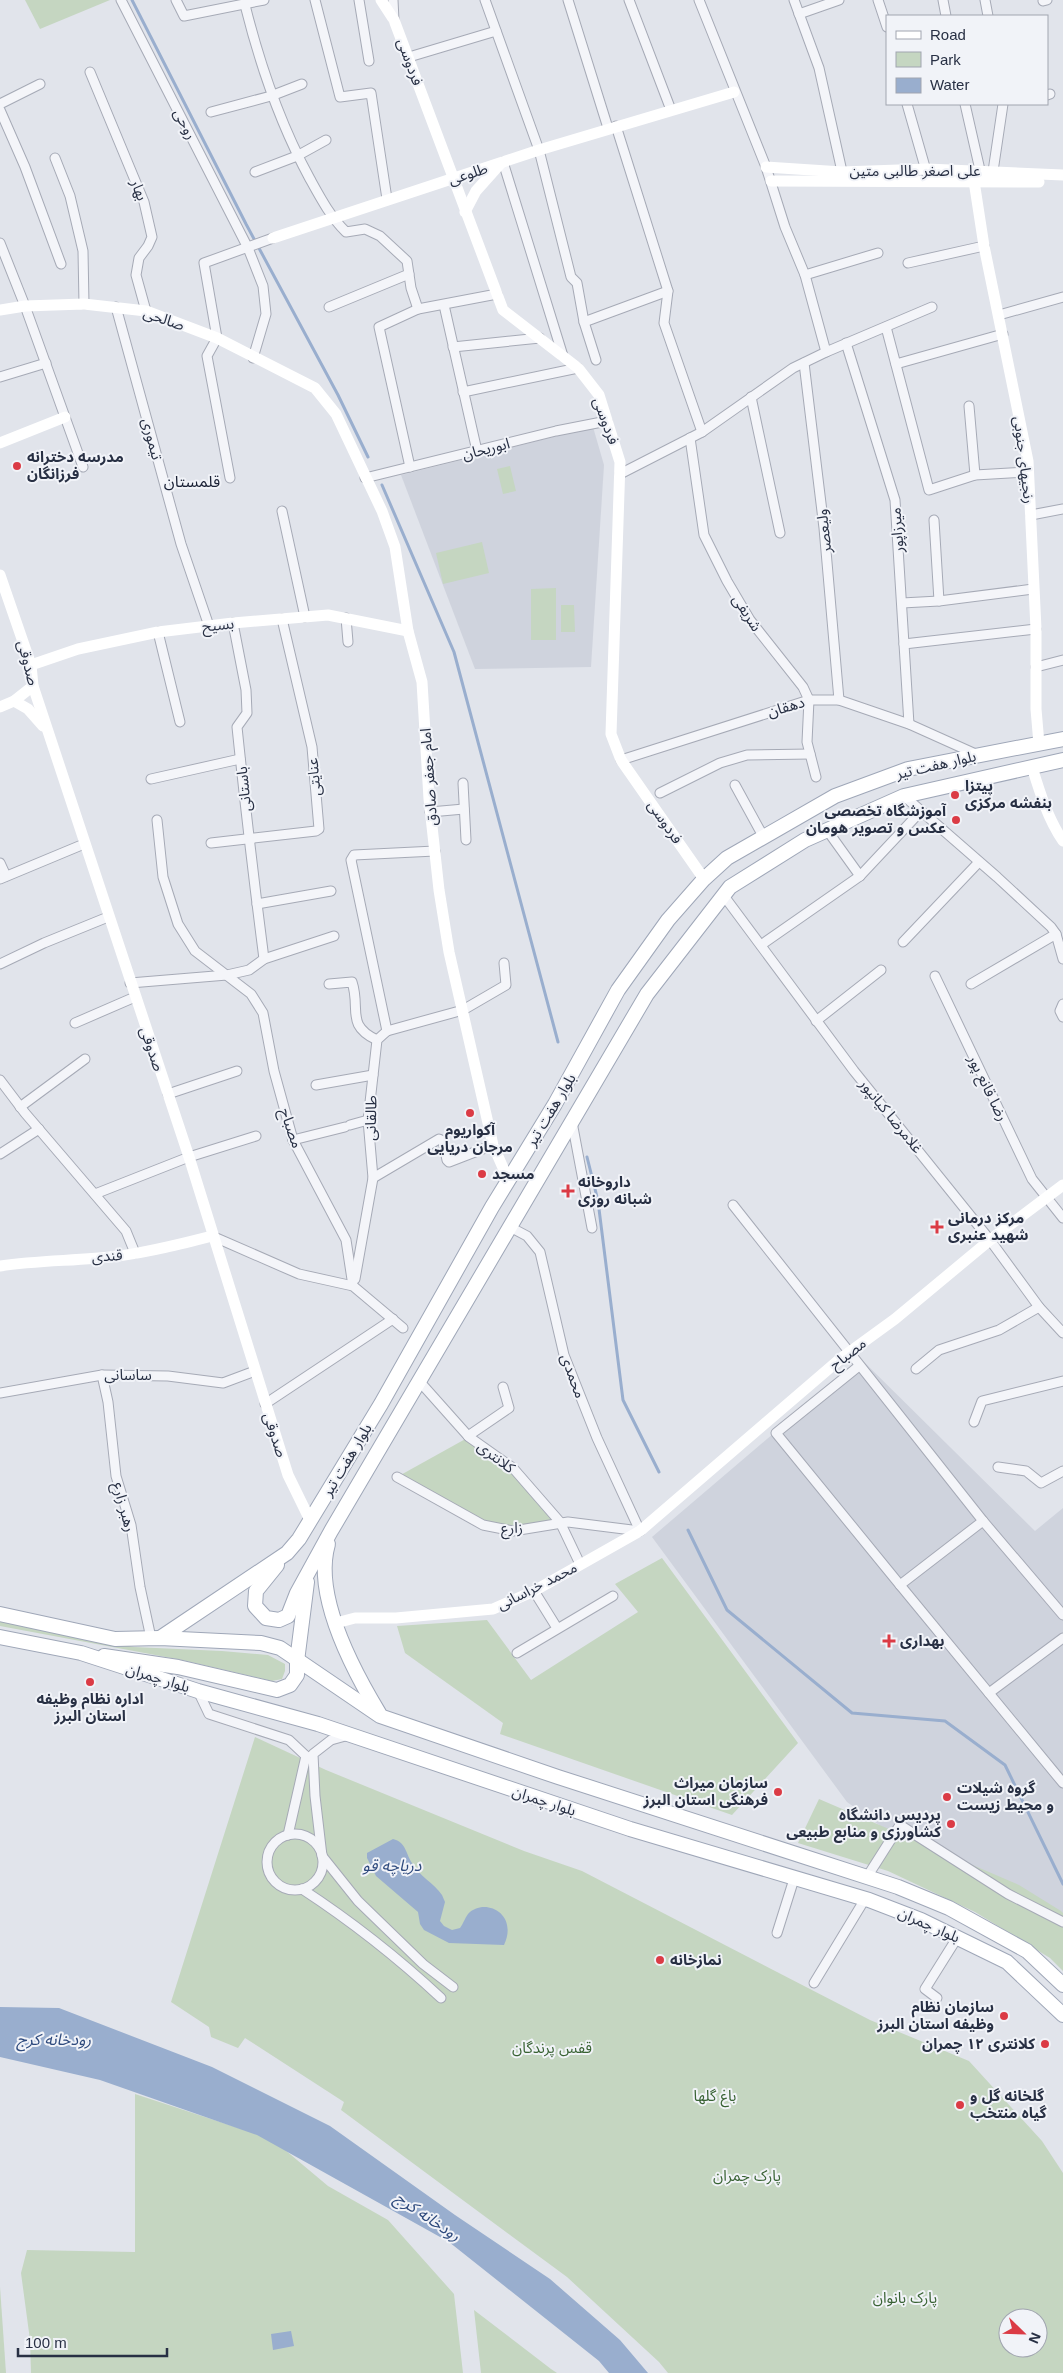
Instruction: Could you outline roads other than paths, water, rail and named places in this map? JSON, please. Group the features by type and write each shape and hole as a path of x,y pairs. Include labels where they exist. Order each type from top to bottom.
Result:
{"main road":[{"name":"بلوار هفت تیر","path":"1063,739 908,769 835,796 727,858 704,878 668,920 618,990 381,1404 299,1539 256,1591 255,1606 266,1618 279,1620 288,1616 308,1572 331,1531 647,994 730,888 805,840 904,796 1063,760"},
{"path":"554,1104 556,1113 573,1119"},
{"path":"539,1130 547,1126 554,1127 558,1133 559,1142"},
{"name":"بلوار هفت تیر","path":"331,1531 325,1554 324,1574 328,1600 354,1671 380,1716"},
{"name":"بلوار هفت تیر","path":"156,1638 287,1552"},
{"path":"81,1653 178,1667 278,1690 290,1685 297,1675 308,1572"},
{"name":"بلوار چمران","path":"0,1614 115,1639 156,1638 261,1643 280,1648 380,1716 558,1777 898,1887 949,1908 1028,1951 1063,1985"},
{"name":"بلوار چمران","path":"0,1637 81,1653 198,1691 350,1735 561,1807 865,1899 921,1920 1007,1962 1063,2015"}],"street":[{"name":"روحی","path":"121,0 248,248 263,286 266,314 253,358"},
{"path":"176,0 184,16 264,0"},
{"path":"315,0 340,97 371,93 386,199"},
{"path":"359,0 370,61"},
{"name":"فردوسی","path":"381,0 394,20 409,57 503,310 578,368 599,395 620,462 611,734 621,760 704,878"},
{"path":"393,0 394,20"},
{"path":"485,0 539,150 571,277 577,284 584,322 596,360"},
{"path":"568,0 668,292 664,323 702,432"},
{"path":"629,0 671,110"},
{"path":"699,0 734,92 766,167 785,227 805,274 826,352"},
{"path":"794,0 819,68 843,177"},
{"path":"799,14 839,0"},
{"path":"878,0 886,23"},
{"path":"943,0 946,15"},
{"path":"985,0 988,15"},
{"path":"245,5 272,96 297,156 331,217 346,232 365,229 380,236 408,261 409,274 418,309"},
{"path":"409,57 462,39 496,31"},
{"name":"بهار","path":"90,72 144,202 152,237 139,258 136,275 146,311"},
{"path":"0,104 40,84"},
{"path":"210,112 272,96 302,84"},
{"name":"طلوعی","path":"217,338 204,263 386,199 612,127 734,92"},
{"path":"907,105 928,175"},
{"path":"965,105 984,176"},
{"path":"984,176 1005,105"},
{"path":"0,110 25,167 61,264"},
{"path":"255,172 297,156 326,140"},
{"path":"55,158 70,196 83,251 84,304"},
{"path":"465,212 476,191 502,162"},
{"path":"502,162 564,356"},
{"name":"علی اصغر طالبی متین","path":"766,167 843,177"},
{"name":"علی اصغر طالبی متین","path":"771,180 928,175 1063,175"},
{"name":"علی اصغر طالبی متین","path":"984,176 1063,182"},
{"name":"رنجیهای جنوبی","path":"984,176 984,246 1003,334 1028,472 1036,629 1036,709 1039,744"},
{"path":"0,243 25,306 83,467"},
{"path":"908,263 984,246"},
{"path":"805,274 878,253"},
{"path":"330,307 409,274"},
{"path":"584,322 668,292"},
{"path":"410,466 379,327 418,309 497,294"},
{"path":"999,315 1063,297"},
{"name":"صالحی","path":"0,310 25,306 84,304 146,311 217,338 315,388"},
{"path":"444,305 476,452"},
{"name":"تیموری","path":"116,307 181,544 209,626"},
{"path":"620,474 702,432 751,397 804,363 932,307"},
{"path":"886,326 929,490 976,476 1028,472"},
{"path":"896,364 1003,334"},
{"path":"217,338 207,356 230,478"},
{"path":"453,346 540,338"},
{"name":"میرزاپور","path":"846,343 895,500 909,724"},
{"name":"ولیعصر","path":"804,363 824,528 839,700"},
{"path":"0,376 46,364"},
{"path":"463,392 578,368"},
{"name":"امام جعفر صادق","path":"315,388 336,414 382,511 395,547 408,631 422,682 430,812 449,952 493,1145 508,1180"},
{"path":"751,397 780,533"},
{"path":"968,406 976,476"},
{"path":"0,443 65,417"},
{"name":"ابوریحان","path":"365,478 556,431 607,421"},
{"name":"شریفی","path":"690,438 704,535 726,581 750,620 803,687 808,700 808,742 816,777"},
{"path":"1031,515 1063,509"},
{"path":"282,511 305,617"},
{"path":"934,520 939,601"},
{"name":"صدوقی","path":"0,575 31,665 33,686 108,918 189,1157 254,1371 288,1475 310,1520"},
{"path":"902,603 939,601 1033,590"},
{"name":"بسیح","path":"31,665 78,649 158,632 234,623 328,615 408,631"},
{"path":"346,618 348,642"},
{"name":"عنایتی","path":"211,843 316,831 319,826 312,748 282,619"},
{"name":"باستانی","path":"234,623 246,690 247,713 237,727 246,792 248,840 264,959"},
{"path":"904,644 1036,629"},
{"path":"158,632 180,722"},
{"path":"1036,668 1063,660"},
{"path":"0,707 14,701 33,686"},
{"name":"دهقان","path":"621,760 808,700 839,700 909,724 978,756"},
{"path":"14,701 28,709 48,732"},
{"path":"660,793 720,763 747,755 810,754"},
{"path":"151,779 240,759"},
{"path":"1032,767 1041,797 1059,827 1063,841"},
{"path":"463,783 466,840"},
{"path":"735,785 763,836"},
{"path":"904,796 1051,927 1056,934 1063,959"},
{"path":"430,812 464,809"},
{"path":"761,945 860,876 921,811"},
{"name":"مصباح","path":"157,820 163,877 178,924 196,951 251,994 263,1014 274,1071 293,1140 346,1240 353,1286"},
{"path":"827,830 860,876"},
{"path":"0,863 3,877 84,844"},
{"path":"387,1032 351,860 354,855 435,850"},
{"path":"903,942 979,862"},
{"path":"256,904 331,891"},
{"name":"غلامرضا کیانپور","path":"724,896 816,1021 990,1240 1040,1307 1063,1333"},
{"path":"0,964 44,943 108,918"},
{"path":"971,984 1056,934"},
{"path":"130,983 227,975 249,970 264,959 293,947 334,936"},
{"path":"329,984 352,982 357,1026 365,1034 377,1040 387,1032 463,1010 506,984 504,962"},
{"path":"816,1021 881,970"},
{"name":"رضا قانع پور","path":"934,976 1032,1179 1063,1218"},
{"path":"75,1023 135,997"},
{"path":"1062,1006 1063,1017"},
{"name":"طالقانی","path":"353,1286 373,1178 368,1120 377,1040"},
{"path":"20,1107 85,1059"},
{"path":"168,1094 237,1071"},
{"path":"316,1085 373,1075"},
{"path":"0,1080 20,1107 126,1231 135,1253"},
{"path":"573,1119 592,1228"},
{"path":"293,1140 368,1120"},
{"path":"0,1154 39,1129"},
{"path":"94,1194 189,1157 256,1136"},
{"path":"373,1178 440,1139 443,1141 449,1162 493,1145"},
{"name":"مصباح","path":"640,1531 849,1352 895,1319 990,1240 1063,1185"},
{"path":"733,1205 983,1521 1063,1615"},
{"name":"محمدی","path":"510,1227 527,1236 540,1252 564,1354 597,1438 640,1531"},
{"path":"212,1236 299,1274 353,1286 404,1328"},
{"name":"قندی","path":"0,1266 135,1253 212,1236"},
{"path":"916,1369 939,1350 999,1330 1040,1307"},
{"path":"265,1404 392,1319"},
{"path":"859,1366 776,1433 1063,1783"},
{"name":"ساسانی","path":"0,1393 102,1375 168,1376 223,1383 254,1371"},
{"name":"رهبر زارع","path":"102,1375 108,1402 116,1476 131,1525 140,1586 156,1638"},
{"path":"974,1422 982,1401 1063,1381"},
{"name":"کلانتری","path":"420,1382 468,1436 514,1468 560,1522 580,1564"},
{"path":"468,1436 509,1408 503,1387"},
{"path":"998,1468 1026,1471 1041,1483 1063,1471"},
{"name":"زارع","path":"397,1477 483,1526 513,1531 560,1522 600,1524 640,1531"},
{"path":"900,1585 983,1521"},
{"name":"محمد خراسانی","path":"336,1623 355,1618 396,1618 493,1609 534,1591 640,1531"},
{"path":"534,1591 557,1628"},
{"path":"517,1653 613,1596"},
{"path":"989,1693 1063,1638"},
{"path":"198,1691 209,1714 289,1740 310,1755 322,1856 321,1873 316,1880 302,1889 294,1890 277,1884 268,1869 267,1860 274,1844 288,1835 306,1836 319,1848 322,1856 358,1901 423,1964 453,1987"},
{"path":"288,1835 310,1755 331,1740 350,1735"},
{"path":"867,1877 900,1825 1008,1894 1063,1922"},
{"path":"777,1933 794,1879"},
{"path":"302,1889 336,1912 416,1975 441,1998"},
{"path":"814,1982 865,1899"},
{"path":"937,1998 926,1990 957,1938"}],"water":[{"name":"دریاچه قو","path":"393,1839 401,1843 415,1868 442,1895 445,1902 440,1921 444,1926 452,1930 460,1928 468,1914 475,1909 482,1907 490,1908 498,1911 507,1924 504,1945 449,1943 424,1930 420,1924 418,1912 376,1876 367,1858 367,1853"},
{"name":"رودخانه کرج","path":"0,2007 59,2008 212,2067 330,2126 455,2215 550,2279 620,2340 648,2373 609,2373 599,2361 449,2242 257,2135 100,2080 0,2057"},
{"path":"291,2331 294,2346 273,2350 271,2334"}],"waterway":[{"path":"132,0 246,224 338,395 368,457"},
{"path":"382,485 454,652 558,1042"},
{"path":"587,1157 598,1201 623,1400 659,1472"},
{"path":"688,1530 727,1610 852,1713 945,1721 1005,1765 1063,1884"}],"place":[{"name":"مدرسه دخترانه فرزانگان","path":"17,466"},
{"name":"پیتزا بنفشه مرکزی","path":"955,795"},
{"name":"آموزشگاه تخصصی عکس و تصویر هومان","path":"956,820"},
{"name":"آکواریوم مرجان دریایی","path":"470,1113"},
{"name":"مسجد","path":"482,1174"},
{"name":"داروخانه شبانه روزی","path":"568,1191"},
{"name":"مرکز درمانی شهید عنبری","path":"937,1227"},
{"name":"بهداری","path":"889,1641"},
{"name":"اداره نظام وظیفه استان البرز","path":"90,1682"},
{"name":"سازمان میراث فرهنگی استان البرز","path":"778,1792"},
{"name":"گروه شیلات و محیط زیست","path":"947,1797"},
{"name":"پردیس دانشگاه کشاورزی و منابع طبیعی","path":"951,1824"},
{"name":"نمازخانه","path":"660,1960"},
{"name":"سازمان نظام وظیفه استان البرز","path":"1004,2016"},
{"name":"کلانتری ۱۲ چمران","path":"1045,2044"},
{"name":"گلخانه گل و گیاه منتخب","path":"960,2105"}],"district":[{"name":"قلمستان","path":"192,481"}],"park label":[{"name":"قفس پرندگان","path":"552,2048"},
{"name":"باغ گلها","path":"715,2096"},
{"name":"پارک چمران","path":"747,2176"},
{"name":"پارک بانوان","path":"905,2298"}]}
